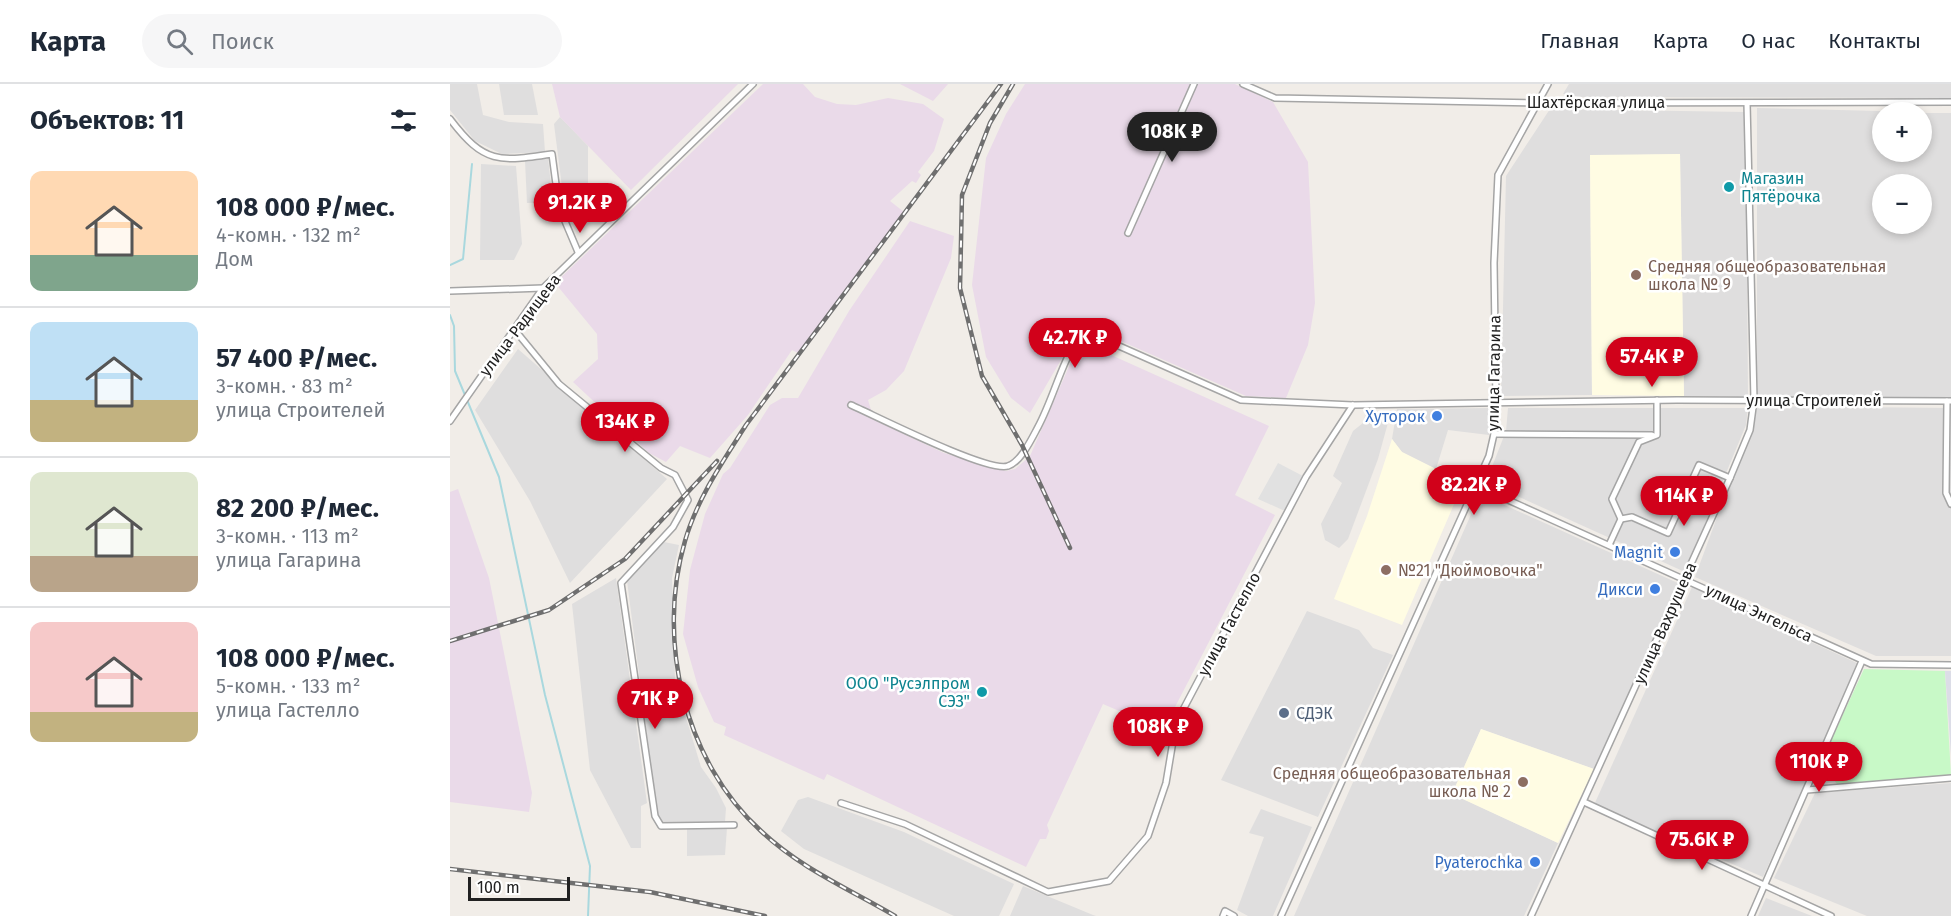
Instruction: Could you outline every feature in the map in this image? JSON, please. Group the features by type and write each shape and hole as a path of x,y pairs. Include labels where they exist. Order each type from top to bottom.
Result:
{"street":[{"name":"улица Радищева","path":"450,422 543,288 753,84"},
{"path":"1128,233 1194,84"},
{"name":"Шахтёрская улица","path":"1243,84 1275,98 1537,103 1951,102"},
{"name":"улица Гагарина","path":"1281,916 1489,456 1494,434 1496,402 1494,263 1498,175 1548,84"},
{"name":"улица Вахрушева","path":"1531,916 1686,579 1750,430 1754,400 1747,103"},
{"path":"450,119 469,144 501,160 552,154 558,207 578,252"},
{"path":"450,291 543,288"},
{"path":"514,329 559,384 661,468 675,475 688,500 673,527 621,583 655,816 661,826 734,825"},
{"name":"улица Строителей","path":"851,405 952,451 1000,467 1009,466 1019,458 1039,426 1071,349 1080,335 1092,334 1241,400 1353,405 1657,400 1949,401"},
{"path":"1657,400 1657,435"},
{"path":"1949,401 1946,493 1951,504"},
{"name":"улица Гастелло","path":"841,803 905,824 1048,892 1109,881 1148,836 1166,783 1176,723 1306,477 1353,405"},
{"path":"1494,434 1657,435"},
{"path":"1609,545 1621,519 1612,499 1639,442 1657,435"},
{"path":"1621,519 1632,517 1668,533 1699,465 1730,478"},
{"name":"улица Энгельса","path":"1475,485 1862,661 1871,664 1951,665"},
{"path":"1751,916 1862,661"},
{"path":"1807,790 1951,778"},
{"path":"1584,802 1831,916"},
{"path":"1222,916 1225,911 1234,916"}],"shaded area":[{"path":"450,84 477,84 483,115 509,122 543,124 545,152 502,154 475,141 450,110"},
{"path":"499,84 532,84 538,115 504,115"},
{"path":"552,84 738,84 631,190 560,117"},
{"path":"763,84 803,84 815,97 837,104 856,105 888,98 923,104 944,119 934,151 918,172 921,175 916,183 912,181 890,201 904,212 798,353 792,350 748,415 710,458 680,446 666,462 649,453 573,382 598,359 597,334 555,283"},
{"path":"900,84 948,84 933,101"},
{"path":"1025,84 1235,84 1273,102 1308,162 1315,303 1308,345 1286,398 1246,396 1082,324 1030,413 1011,398 986,357 972,285 986,158 1006,114"},
{"path":"1569,84 1951,84 1951,98 1578,97 1563,94"},
{"path":"1757,108 1872,111 1872,162 1932,162 1932,113 1951,113 1951,397 1757,397"},
{"path":"1550,109 1746,112 1748,397 1684,396 1680,154 1590,156 1592,395 1501,396 1506,176"},
{"path":"560,117 588,146 588,204 564,203 554,124"},
{"name":"Средняя общеобразовательная школа № 9","path":"1680,154 1684,396 1592,395 1590,155"},
{"path":"548,158 553,202 527,203 525,161"},
{"path":"481,164 516,166 522,244 514,260 480,260"},
{"path":"910,221 954,236 951,258 904,371 886,390 868,400 874,420 944,453 1006,471 1015,469 1030,456 1080,341 1269,426 1235,495 1275,515 1163,730 1103,704 1047,825 1049,831 1046,839 1040,839 1026,867 827,774 824,780 724,735 726,727 714,722 698,687 683,634 690,570 705,514 723,474 730,468 770,405 782,398 798,398 849,311"},
{"path":"518,349 667,479 570,583 530,501 475,410"},
{"path":"1758,406 1951,408 1951,656 1876,656 1695,577"},
{"path":"1490,408 1489,435 1448,430 1436,469 1402,452 1392,439 1397,409"},
{"path":"1508,408 1748,408 1746,425 1685,572 1486,482 1506,431"},
{"path":"1386,411 1389,419 1378,459 1348,539 1339,548 1325,540 1321,524 1342,483 1333,476 1353,431 1363,423 1366,412"},
{"path":"1392,439 1402,452 1436,469 1461,488 1402,625 1334,599 1367,516"},
{"path":"1278,463 1303,476 1285,511 1258,499"},
{"path":"458,489 489,578 532,793 529,812 450,802 450,492"},
{"path":"1480,494 1680,584 1594,769 1481,729 1452,794 1558,843 1524,916 1294,916"},
{"path":"664,542 679,545 672,578 675,681 701,767 716,788 726,808 725,822 663,824 657,813 627,581"},
{"path":"616,578 647,803 641,806 641,848 631,848 590,770 572,604"},
{"path":"1692,587 1859,664 1763,877 1594,805"},
{"path":"1307,611 1359,630 1373,648 1393,655 1318,817 1221,780"},
{"path":"1945,671 1951,671 1951,755"},
{"name":"Средняя общеобразовательная школа № 2","path":"1481,729 1594,769 1558,843 1452,794"},
{"path":"1951,783 1951,916 1867,916 1774,878 1815,793"},
{"path":"808,797 904,832 1014,884 999,916 954,916 804,849 781,831 798,800"},
{"path":"1261,809 1312,827 1273,916 1248,916 1237,910 1264,837 1249,833"},
{"path":"727,828 725,855 687,856 687,829"},
{"path":"1023,886 1093,915 1096,916 1010,916"},
{"path":"1766,898 1812,916 1758,916"}],"green space":[{"path":"1864,669 1945,671 1951,776 1837,784 1821,762"}],"waterway":[{"path":"450,265 463,259 472,164"},
{"path":"450,315 454,326 455,371 499,477 545,695 590,866 588,916"}],"railway":[{"path":"895,916 792,856 761,831 734,803 695,735 683,697 676,658 674,618 677,579 685,541 696,510 746,425 1001,84"},
{"path":"1013,84 990,123 962,195 960,288 982,376 1022,445 1070,548"},
{"path":"450,641 549,610 625,559 717,461"},
{"path":"450,869 650,892 765,916"}],"place":[{"name":"Магазин Пятёрочка","path":"1729,187"},
{"name":"Средняя общеобразовательная школа № 9","path":"1636,275"},
{"name":"Хуторок","path":"1437,416"},
{"name":"Magnit","path":"1675,552"},
{"name":"№21 \"Дюймовочка\"","path":"1386,570"},
{"name":"Дикси","path":"1655,589"},
{"name":"ООО \"Русэлпром СЭЗ\"","path":"982,692"},
{"name":"СДЭК","path":"1284,713"},
{"name":"Средняя общеобразовательная школа № 2","path":"1523,782"},
{"name":"Pyaterochka","path":"1535,862"}]}
